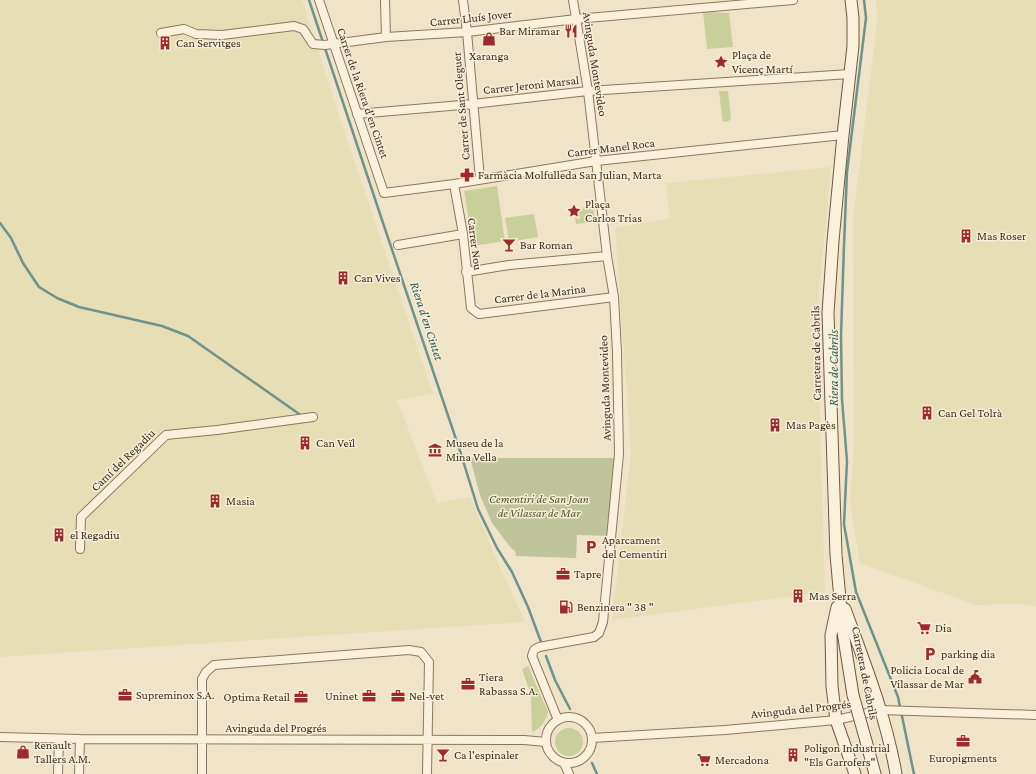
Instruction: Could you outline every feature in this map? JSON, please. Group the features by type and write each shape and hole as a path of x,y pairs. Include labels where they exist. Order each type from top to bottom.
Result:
{"street":[{"name":"Carrer de la Riera d'en Cintet","path":"319,0 384,193"},
{"path":"385,0 386,38"},
{"name":"Carrer de Sant Oleguer","path":"463,0 480,179"},
{"name":"Avinguda Montevideo","path":"558,720 532,656 534,650 539,647 594,637 599,633 603,622 619,454 617,352 614,297 607,256 588,91 573,0"},
{"name":"Carrer Lluís Jover","path":"161,33 184,30 196,34 222,35 294,26 303,29 313,44 325,45 386,38 467,32 576,19 793,0"},
{"name":"Carretera de Cabrils","path":"851,0 853,18 853,46 832,241 828,313 836,555 843,632 854,695 875,774"},
{"name":"Carrer Jeroni Marsal","path":"357,114 473,104 588,91 850,74"},
{"name":"Carrer Manel Roca","path":"384,193 454,184 596,161 843,135"},
{"name":"Carrer Nou","path":"454,184 463,234 471,308"},
{"path":"398,245 463,234"},
{"path":"466,272 509,265 607,256"},
{"name":"Carrer de la Marina","path":"471,308 479,314 614,297"},
{"name":"Camí del Regadiu","path":"80,549 81,517 166,435 313,418"},
{"path":"840,595 881,710 891,743 896,774"},
{"path":"840,595 832,635 832,686 836,720 855,774"},
{"path":"202,774 202,679 206,672 214,665 409,650 421,652 429,662 427,774"},
{"name":"Avinguda del Progrés","path":"592,738 725,730 836,720 881,710 1036,715"},
{"path":"569,717 578,719 585,724 590,730 592,738 591,748 584,758 576,763 564,763 556,759 550,753 546,742 550,728 558,720 569,717"},
{"name":"Avinguda del Progrés","path":"2,738 524,740 546,742"},
{"path":"58,774 59,738"},
{"path":"79,774 80,739"},
{"path":"564,763 569,774"}],"shaded area":[{"path":"0,0 302,0 433,394 397,400 437,503 470,497 525,622 0,657"},
{"path":"875,0 1036,0 1036,606 1020,604 976,605 860,563 850,504 854,442 853,218 878,15"},
{"path":"831,167 817,314 825,592 612,620 631,453 615,228 670,218 666,183"}],"green space":[{"path":"703,12 729,13 733,47 707,49"},
{"path":"719,91 728,91 731,118 729,121 723,122"},
{"path":"497,186 505,241 473,246 464,191"},
{"path":"593,206 595,222 576,224 574,209"},
{"path":"534,214 538,237 509,242 505,218"},
{"name":"Cementiri de San Joan de Vilassar de Mar","path":"470,458 615,458 609,536 577,535 576,558 516,556 515,551 492,523 480,495"},
{"path":"528,666 548,712 543,724 532,732 531,695 522,669"},
{"path":"569,728 579,732 583,742 579,752 569,756 559,752 555,742 559,732"}],"waterway":[{"name":"Riera d'en Cintet","path":"309,0 478,509 497,548 512,572 528,607 541,642"},
{"name":"Riera de Cabrils","path":"864,0 866,18 847,172 844,245 841,336 842,399 847,461 844,524 856,592 898,697 914,774"},
{"path":"0,223 11,238 23,263 39,287 57,298 79,307 162,326 188,336 302,416"},
{"name":"Riera d'en Cintet","path":"546,656 555,680 570,709"},
{"name":"Riera d'en Cintet","path":"592,763 597,774"}],"place":[{"name":"Bar Miramar","path":"571,31"},
{"name":"Xaranga","path":"489,39"},
{"name":"Can Servitges","path":"165,43"},
{"name":"Plaça de Vicenç Martí","path":"721,62"},
{"name":"Farmàcia Molfulleda San Julian, Marta","path":"467,175"},
{"name":"Plaça Carlos Trias","path":"574,211"},
{"name":"Mas Roser","path":"966,236"},
{"name":"Bar Roman","path":"509,245"},
{"name":"Can Vives","path":"343,278"},
{"name":"Can Gel Tolrà","path":"927,413"},
{"name":"Mas Pagès","path":"775,425"},
{"name":"Can Veïl","path":"305,443"},
{"name":"Museu de la Mina Vella","path":"435,450"},
{"name":"Masia","path":"215,501"},
{"name":"el Regadiu","path":"59,535"},
{"name":"Aparcament del Cementiri","path":"591,547"},
{"name":"Tapre","path":"563,574"},
{"name":"Mas Serra","path":"798,596"},
{"name":"Benzinera \" 38 \"","path":"566,607"},
{"name":"Dia","path":"924,628"},
{"name":"parking dia","path":"930,654"},
{"name":"Policia Local de Vilassar de Mar","path":"975,677"},
{"name":"Tiera Rabassa S.A.","path":"468,684"},
{"name":"Supreminox S.A.","path":"125,695"},
{"name":"Uninet","path":"369,696"},
{"name":"Nel-vet","path":"398,696"},
{"name":"Optima Retail","path":"301,697"},
{"name":"Europigments","path":"963,741"},
{"name":"Renault Tallers A.M.","path":"23,752"},
{"name":"Ca l'espinaler","path":"443,755"},
{"name":"Poligon Industrial \"Els Garrofers\"","path":"793,755"},
{"name":"Mercadona","path":"704,760"}]}
